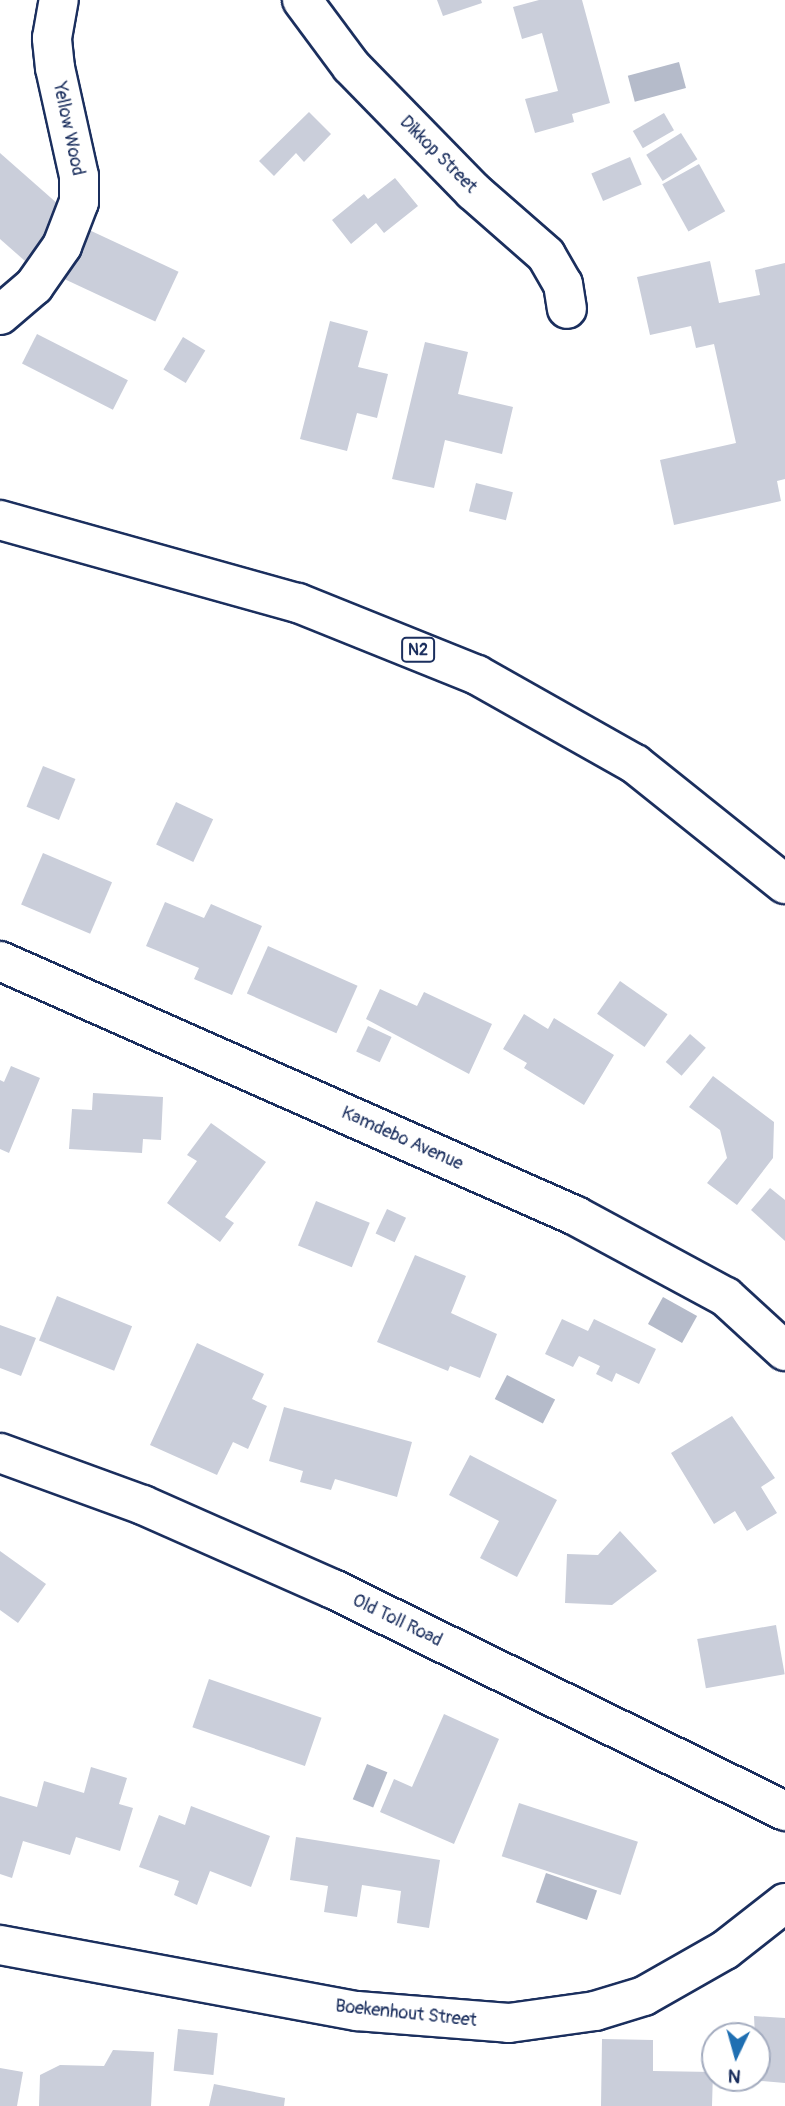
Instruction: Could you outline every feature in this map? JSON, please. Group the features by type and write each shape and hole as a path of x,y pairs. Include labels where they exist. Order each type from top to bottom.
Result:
{"main road":[{"name":"Yellow Wood","path":"0,315 41,276 62,246 79,202 79,176 54,58 59,0"},
{"name":"Dikkop Street","path":"302,0 351,66 473,191 546,255 563,284 567,309"},
{"name":"N2","path":"0,520 298,603 477,675 635,764 705,816 785,884"},
{"name":"Kamdebo Avenue","path":"0,961 576,1216 726,1297 785,1351"},
{"name":"Old Toll Road","path":"0,1453 143,1505 333,1589 785,1811"},
{"name":"Boekenhout Street","path":"0,1945 357,2011 509,2023 595,2011 644,1996 724,1950 785,1903"}],"water":[{"path":"679,62 686,88 635,102 628,76"},
{"path":"663,1297 697,1316 682,1343 648,1324"},
{"path":"507,1375 555,1400 543,1424 495,1399"},
{"path":"367,1764 387,1772 373,1807 353,1799"},
{"path":"546,1873 597,1891 587,1920 536,1902"}],"building":[{"path":"437,0 481,0 482,3 443,16"},
{"path":"539,0 582,0 610,103 572,114 574,122 535,133 525,99 558,91 542,33 522,39 513,7"},
{"path":"309,112 331,134 304,162 296,153 274,176 259,161"},
{"path":"664,113 674,130 643,148 633,131"},
{"path":"681,133 697,159 663,181 646,155"},
{"path":"0,153 67,212 25,261 0,239"},
{"path":"630,157 642,185 603,201 591,173"},
{"path":"699,164 725,211 688,232 662,184"},
{"path":"395,178 418,206 384,233 376,223 351,244 332,220 364,194 368,199"},
{"path":"87,229 179,272 155,322 64,279"},
{"path":"710,261 719,303 760,295 755,270 785,263 785,479 777,481 781,501 674,525 660,460 736,443 714,344 696,348 691,326 650,335 637,277"},
{"path":"330,321 368,331 358,367 388,374 377,418 357,413 347,451 300,439"},
{"path":"37,334 128,380 113,410 22,363"},
{"path":"183,337 205,350 186,383 163,370"},
{"path":"425,342 468,352 458,394 513,407 502,454 445,440 434,488 392,479"},
{"path":"476,483 513,492 506,520 469,511"},
{"path":"43,766 75,779 59,820 27,807"},
{"path":"176,802 213,819 193,862 156,845"},
{"path":"43,853 112,882 90,934 21,905"},
{"path":"165,902 204,918 211,904 262,926 232,995 194,979 199,968 146,946"},
{"path":"268,946 358,986 336,1033 247,994"},
{"path":"620,981 668,1014 645,1047 597,1014"},
{"path":"380,989 417,1006 424,992 492,1024 469,1074 366,1019"},
{"path":"524,1014 548,1029 554,1018 614,1055 584,1105 524,1068 527,1063 503,1049"},
{"path":"368,1026 392,1037 380,1062 356,1051"},
{"path":"690,1034 706,1048 682,1076 666,1062"},
{"path":"11,1066 40,1078 9,1153 0,1149 0,1080 4,1082"},
{"path":"713,1076 774,1122 773,1158 737,1205 707,1183 727,1158 720,1130 689,1107"},
{"path":"93,1093 163,1097 161,1140 143,1139 142,1153 69,1149 72,1109 92,1110"},
{"path":"211,1123 266,1162 225,1217 234,1223 220,1242 167,1203 197,1161 187,1155"},
{"path":"770,1188 785,1200 785,1241 751,1210"},
{"path":"316,1201 370,1223 352,1267 298,1246"},
{"path":"387,1209 406,1218 395,1242 376,1233"},
{"path":"415,1255 466,1276 451,1313 497,1334 480,1378 450,1366 448,1371 377,1342"},
{"path":"57,1296 132,1326 114,1371 39,1341"},
{"path":"562,1319 588,1331 594,1319 656,1349 639,1384 616,1373 612,1382 596,1374 600,1366 579,1356 573,1367 545,1354"},
{"path":"0,1325 36,1338 21,1376 0,1368"},
{"path":"197,1343 264,1374 252,1399 267,1406 248,1449 233,1442 217,1475 150,1445"},
{"path":"284,1407 412,1442 397,1497 335,1479 331,1490 300,1482 303,1471 269,1461"},
{"path":"732,1416 775,1478 761,1487 777,1513 747,1531 735,1511 714,1524 671,1453"},
{"path":"470,1455 557,1500 517,1577 480,1558 499,1521 449,1495"},
{"path":"620,1531 657,1571 612,1605 565,1603 567,1554 598,1555"},
{"path":"0,1551 46,1584 18,1623 0,1610"},
{"path":"776,1625 785,1674 706,1688 697,1639"},
{"path":"209,1679 322,1718 305,1766 192,1727"},
{"path":"444,1714 499,1739 454,1844 380,1812 394,1779 412,1787"},
{"path":"91,1767 127,1778 119,1804 133,1808 120,1851 76,1837 70,1855 23,1841 12,1878 0,1874 0,1796 37,1807 44,1781 84,1793"},
{"path":"519,1803 638,1842 621,1895 502,1856"},
{"path":"191,1806 270,1836 251,1887 210,1871 197,1905 174,1895 179,1881 139,1867 159,1815 185,1825"},
{"path":"296,1837 440,1860 429,1928 397,1923 401,1891 362,1885 357,1917 324,1912 328,1886 290,1880"},
{"path":"754,2016 785,2018 785,2083 771,2082 771,2022 754,2022"},
{"path":"178,2029 218,2033 213,2075 174,2071"},
{"path":"602,2039 653,2040 653,2071 701,2072 701,2092 712,2092 712,2106 601,2106"},
{"path":"113,2050 154,2052 151,2106 39,2106 40,2075 60,2065 104,2066"},
{"path":"0,2068 23,2072 17,2106 0,2106"},
{"path":"214,2084 285,2098 284,2106 209,2106"}]}
